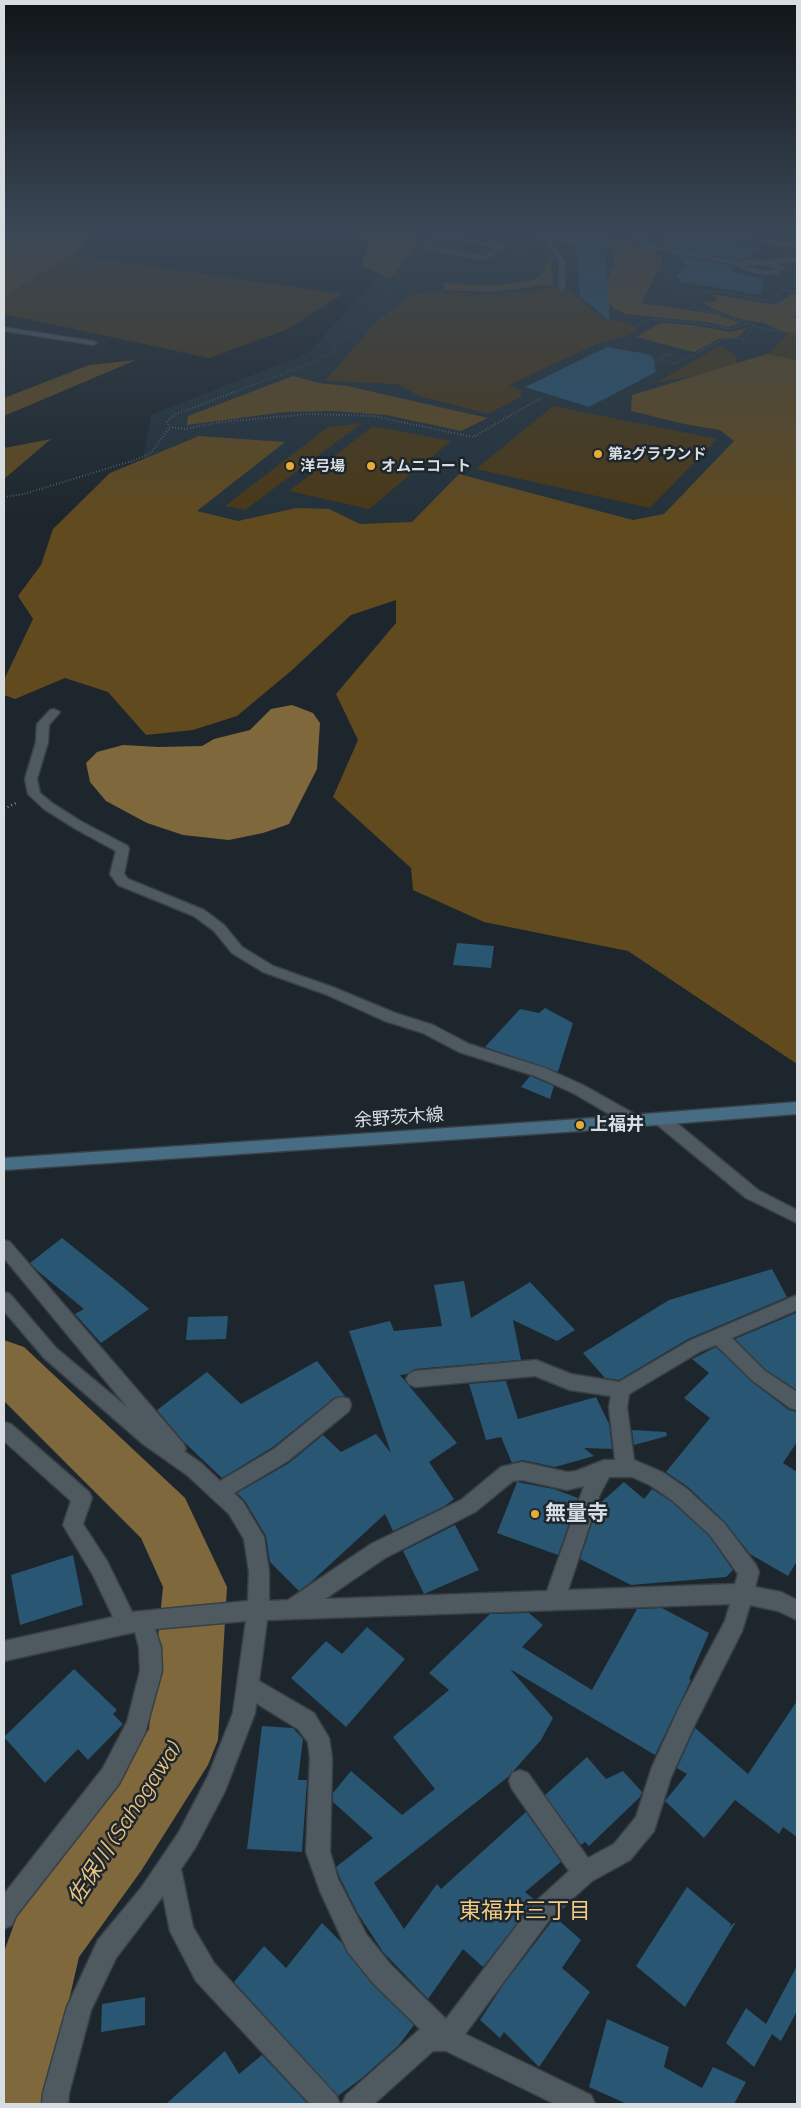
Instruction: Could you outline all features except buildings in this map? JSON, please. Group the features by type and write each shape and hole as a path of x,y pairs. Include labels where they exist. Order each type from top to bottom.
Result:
{"main road":[{"name":"余野茨木線","path":"4,1164 797,1108"}],"street":[{"path":"54,712 43,724 42,742 32,778 34,794 78,826 123,849 117,874 123,882 199,913 219,928 238,950 268,969 330,990 390,1017 428,1030 464,1048 540,1072 578,1089 634,1121"},
{"path":"661,1119 752,1194 797,1217"},
{"path":"4,1247 135,1403 194,1468 236,1508 254,1537 259,1572 258,1611 244,1713 217,1783 187,1840 149,1896 107,1948 79,2007 56,2093 55,2104"},
{"path":"4,1299 50,1354 150,1438 194,1468"},
{"path":"415,1379 536,1368 570,1382 620,1390 695,1346 797,1302"},
{"path":"719,1336 759,1376 797,1402"},
{"path":"620,1390 618,1407 625,1468"},
{"path":"219,1492 281,1455 342,1405"},
{"path":"4,1430 82,1498 73,1525 150,1647 151,1671 137,1725 111,1776 8,1908 4,1917"},
{"path":"554,1600 591,1491 604,1468"},
{"path":"291,1610 378,1551 468,1506 508,1473 522,1471 566,1481 576,1480 604,1468 633,1468 657,1478 680,1495 717,1529 749,1572 734,1624 688,1714 660,1776 646,1823 622,1852 584,1873 542,1911 447,2038"},
{"path":"4,1651 134,1622 226,1612 742,1594 781,1602 797,1610"},
{"path":"248,1686 306,1721 318,1738 320,1758 318,1852 328,1883 357,1944 382,1974 447,2038 582,2104"},
{"path":"520,1781 584,1873"},
{"path":"169,1868 182,1931 205,1972 328,2104"},
{"path":"355,2104 428,2038 447,2038"}],"lane":[{"path":"4,328 93,343"}],"path":[{"path":"170,427 167,421 176,414 315,362 330,353 357,326"},
{"path":"716,326 730,329 739,326"},
{"path":"653,360 667,354 670,355 660,360 674,364 727,338 745,339 753,326"},
{"path":"755,326 788,334"},
{"path":"772,330 797,329"},
{"path":"170,427 184,429 221,422 310,414 373,416 473,437 541,398"},
{"path":"4,497 24,494 135,460 151,453 170,427"}],"shaded area":[{"path":"62,326 292,326 209,358"},
{"path":"333,326 797,326 797,408 620,582 132,525 151,415 308,353"},
{"path":"372,326 634,326 638,330 624,337 596,344 509,385 521,390 521,397 488,414 419,396 398,384 325,381"},
{"path":"654,326 699,326 730,332 747,328 738,337 719,339 694,352 636,337"},
{"path":"771,326 797,326 797,334 784,332"},
{"path":"789,333 797,334 797,360 767,354"},
{"path":"719,346 735,355 739,367 656,383"},
{"path":"767,354 797,360 797,1064 628,951 484,922 413,890 411,868 333,797 358,740 336,694 396,623 396,600 351,615 291,671 237,716 193,730 146,735 108,692 65,678 15,699 4,695 4,680 33,619 18,596 41,565 53,529 110,473 199,436 285,442 197,511 238,521 296,508 329,509 360,524 412,522 459,474 633,520 664,514 734,441 720,430 684,424 631,411 632,395"},
{"path":"136,360 4,416 4,398 89,365"},
{"path":"293,376 319,383 347,386 488,418 461,431 386,415 332,411 285,412 187,425 188,416"},
{"name":"第2グラウンド","path":"553,406 717,439 650,508 476,469"},
{"name":"洋弓場","path":"362,423 245,510 225,506 328,427"},
{"name":"オムニコート","path":"373,426 451,441 369,509 289,491"},
{"path":"51,439 4,479 4,448"},
{"path":"292,705 313,713 320,723 317,769 289,824 263,833 229,840 183,835 147,823 106,801 90,782 86,763 97,752 123,745 159,747 202,746 214,739 250,730 271,709"}],"waterway":[{"name":"佐保川 (Sahogawa)","path":"4,1364 163,1518 195,1587 183,1740 115,1845 45,1940 4,2104"}],"place":[{"name":"第2グラウンド","path":"598,454"},
{"name":"洋弓場","path":"290,466"},
{"name":"オムニコート","path":"371,466"},
{"name":"上福井","path":"580,1125"},
{"name":"無量寺","path":"535,1514"}],"district":[{"name":"東福井三丁目","path":"525,1911"}]}
